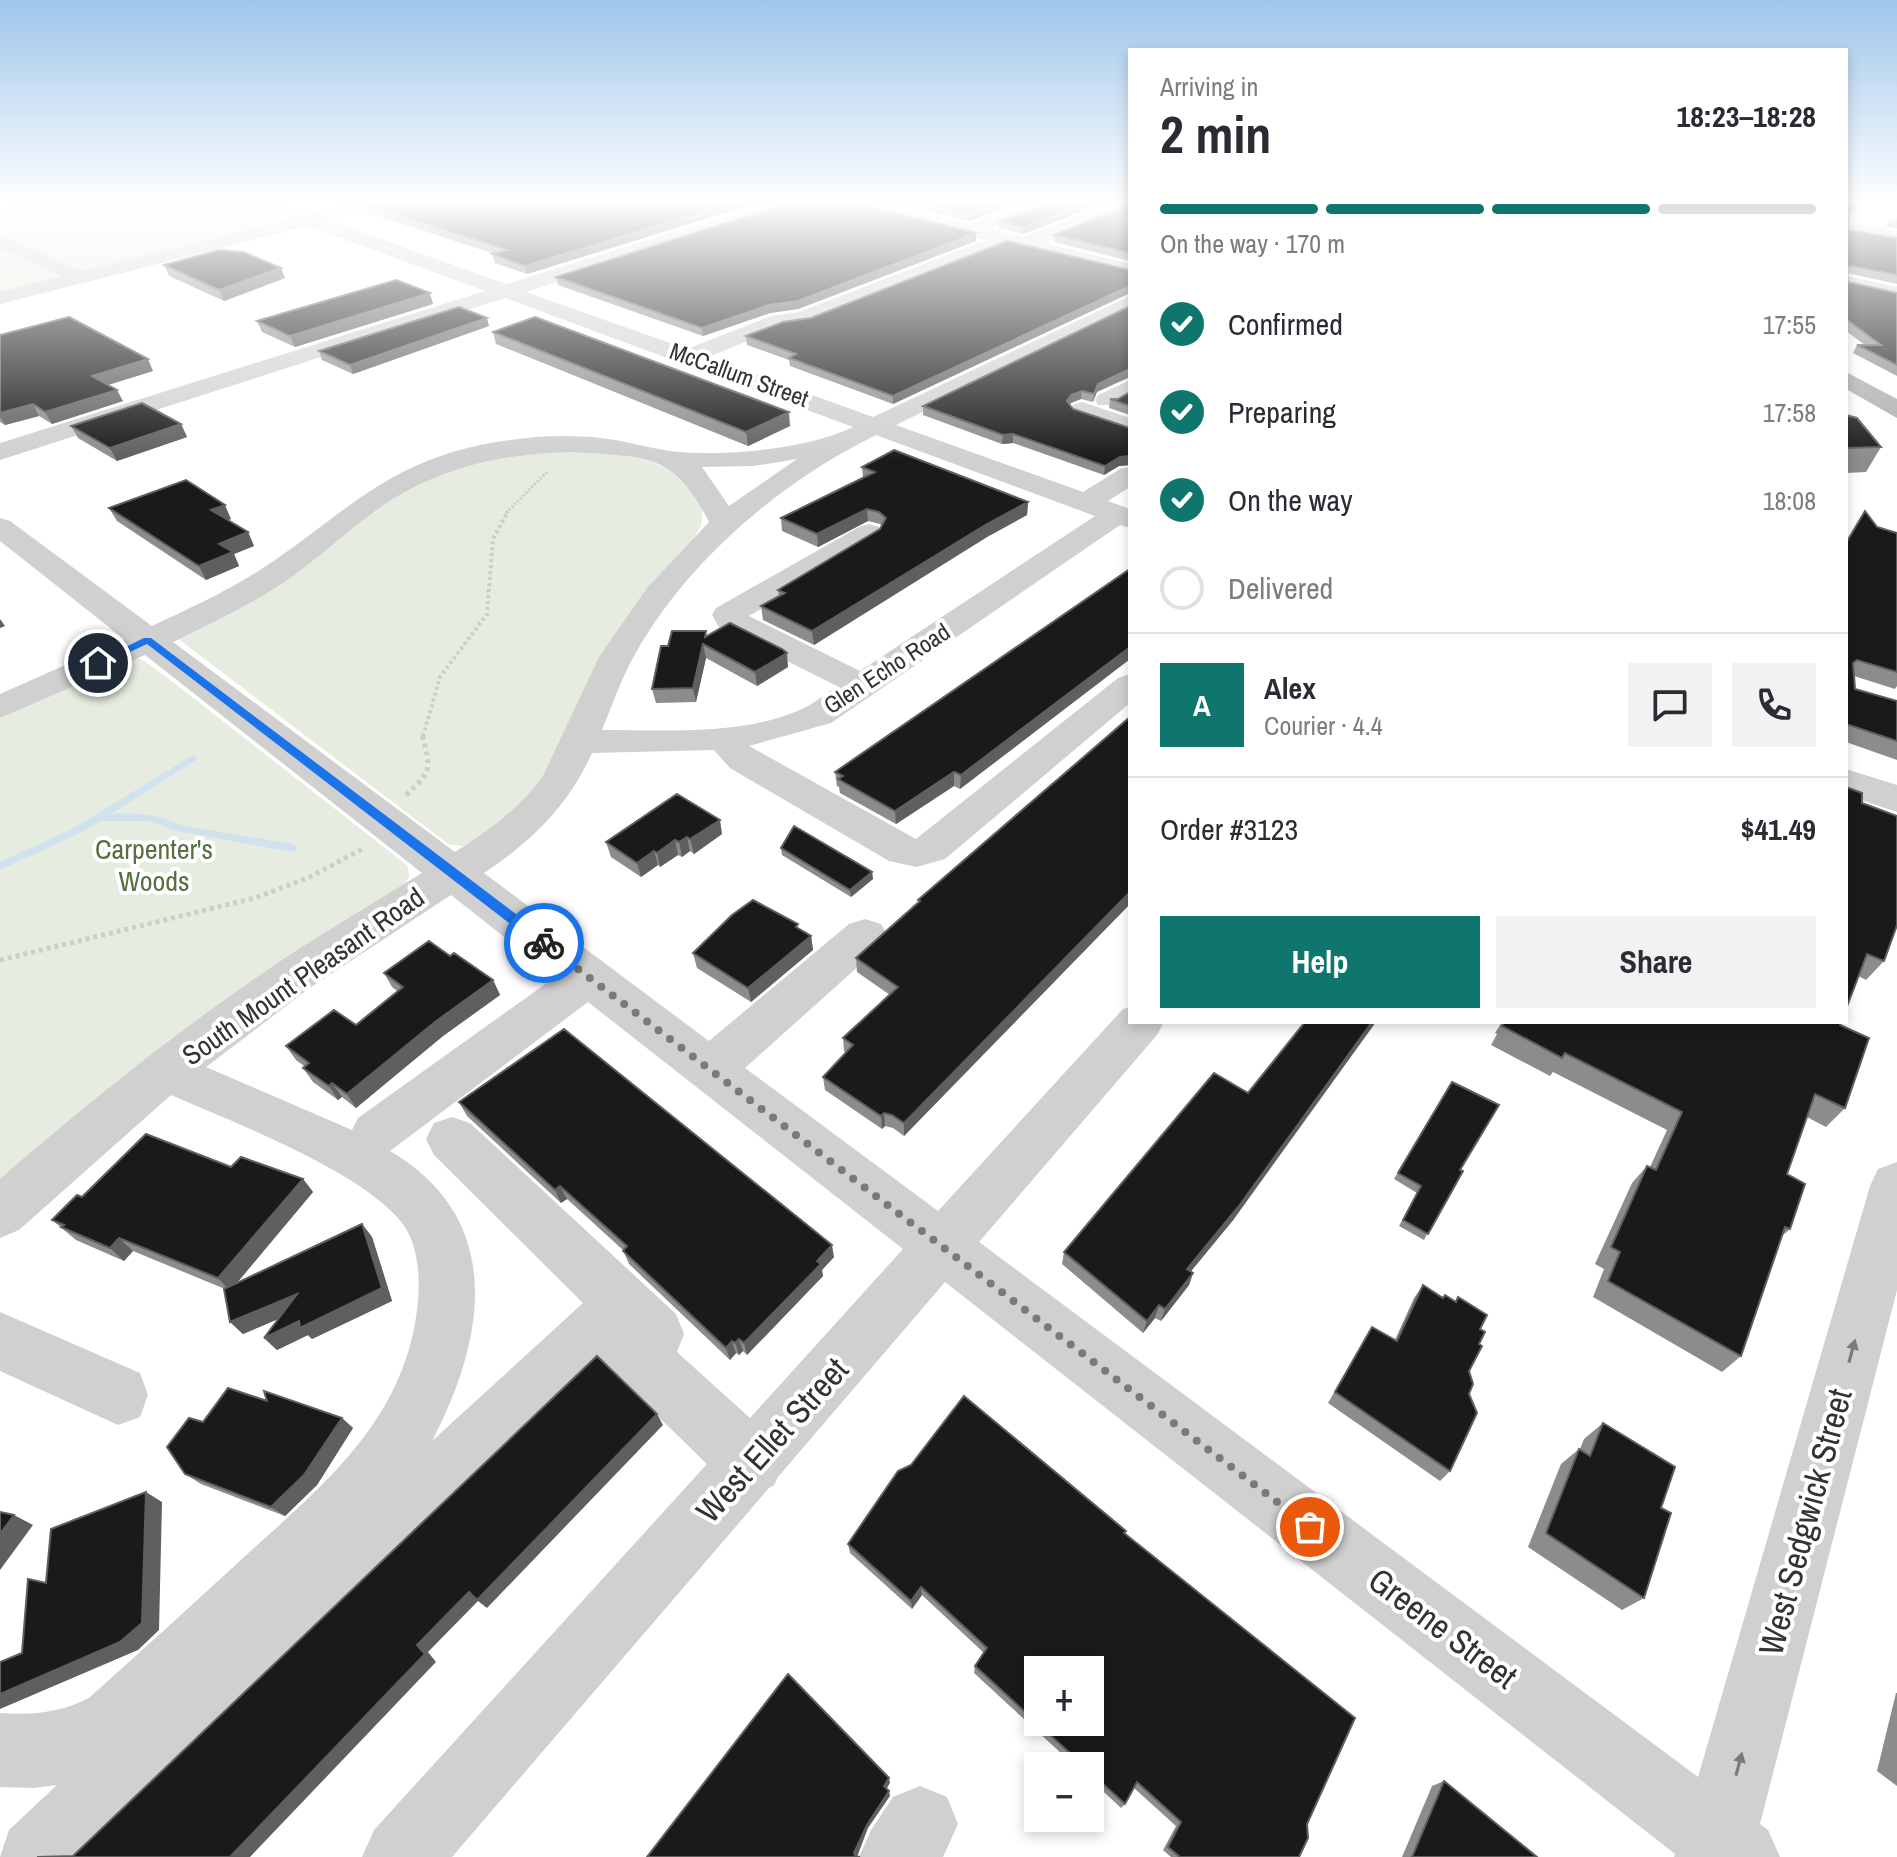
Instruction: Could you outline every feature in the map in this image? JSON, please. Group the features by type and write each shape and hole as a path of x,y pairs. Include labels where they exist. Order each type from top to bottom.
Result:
{"main road":[{"path":"1848,380 1897,410"}],"street":[{"path":"0,298 39,288"},
{"name":"McCallum Street","path":"499,288 1111,512"},
{"path":"0,452 518,288"},
{"path":"688,357 779,321 803,318 869,288"},
{"path":"1872,288 1897,293"},
{"path":"0,707 147,640 278,572 377,497 419,474 451,462 520,447 574,444 611,447 675,460 754,458 835,445 1128,303"},
{"path":"1107,400 1128,388"},
{"path":"1082,410 1128,425"},
{"name":"South Mount Pleasant Road","path":"0,1213 167,1072 290,978 493,847 536,812 560,781 594,702 629,635 687,561 724,523 835,445"},
{"path":"675,460 701,484 724,523"},
{"name":"Glen Echo Road","path":"579,741 728,739 800,723 864,686 1111,512 1128,479"},
{"name":"Greene Street","path":"0,527 943,1246 1724,1851"},
{"path":"864,686 731,620 728,615 732,609 869,533"},
{"path":"728,739 734,753 743,760 904,851 917,853 930,849 1128,687"},
{"path":"1848,782 1897,799"},
{"path":"710,1069 865,935"},
{"path":"376,1134 588,977"},
{"name":"West Ellet Street","path":"401,1857 1138,1024"},
{"path":"0,1750 27,1753 72,1747 115,1724 352,1504 389,1453 439,1357 448,1306 446,1269 437,1235 423,1208 402,1186 358,1159 167,1072"},
{"path":"452,1139 760,1453"},
{"name":"West Sedgwick Street","path":"1724,1851 1895,1198"},
{"path":"36,1857 603,1323 760,1453"},
{"path":"0,1341 118,1395"}],"path":[{"path":"403,798 427,775 430,767 422,734 433,708 440,677 487,614 490,555 498,527 518,499 553,467"},
{"path":"0,960 61,941 135,929 251,901 312,877 363,849"}],"green space":[{"path":"0,288 29,288 0,295"},
{"path":"608,451 652,462 682,481 703,506 701,526 540,787 527,803 468,847 448,844 177,638 410,484 508,453"},
{"name":"Carpenter's Woods","path":"135,658 143,660 169,679 408,866 409,877 404,886 0,1186 0,715"}],"building":[{"path":"370,288 416,288 430,293 290,336 257,321"},
{"path":"587,288 833,288 798,301 769,305 702,328"},
{"path":"888,288 1126,288 893,396 789,358 796,354 746,336 783,322 811,318"},
{"path":"1848,288 1873,288 1897,293 1897,365 1857,345 1881,345 1848,320"},
{"path":"459,307 487,318 350,365 319,351"},
{"path":"1128,307 1128,370 1098,384 1094,394 1082,391 1071,395 1067,401 1073,409 1128,427 1128,456 1105,466 1013,434 1003,435 923,406"},
{"path":"69,317 148,359 92,376 117,390 45,412 33,404 0,413 0,335"},
{"path":"535,317 789,412 746,432 493,332"},
{"path":"1128,393 1128,405 1110,399 1118,399"},
{"path":"142,403 181,424 110,448 71,426"},
{"path":"1848,416 1857,418 1881,447 1848,448"},
{"path":"894,450 1028,502 812,631 761,606 785,593 778,590 880,529 886,518 879,512 867,509 817,534 781,518 875,472 862,467"},
{"path":"186,480 225,505 211,510 248,532 219,544 233,552 199,566 109,508"},
{"path":"1865,511 1877,527 1897,533 1897,672 1857,660 1853,663 1855,689 1897,701 1897,741 1848,725 1848,540"},
{"path":"1128,570 1128,649 961,775 954,772 895,811 838,779 843,776 835,772"},
{"path":"730,623 787,653 755,672 703,644 693,688 652,689 661,646 668,646 672,631 706,631 705,637"},
{"path":"1128,719 1128,894 904,1123 892,1115 884,1113 881,1116 823,1077 853,1045 843,1038 898,987 856,958 918,900"},
{"path":"1848,788 1862,793 1862,803 1897,816 1897,925 1884,961 1867,954 1848,1004"},
{"path":"677,794 720,820 690,839 675,840 637,863 606,842"},
{"path":"794,826 872,872 850,890 781,848"},
{"path":"753,900 798,924 796,927 811,936 748,988 693,953 732,915"},
{"path":"429,941 450,956 454,953 493,980 435,1022 347,1094 303,1068 309,1063 286,1046 334,1010 356,1025 403,987 384,973"},
{"path":"1303,1024 1371,1024 1239,1206 1187,1269 1193,1273 1165,1309 1159,1305 1147,1321 1064,1252 1214,1073 1248,1093"},
{"path":"1840,1024 1869,1038 1845,1108 1815,1094 1787,1174 1805,1184 1790,1229 1785,1227 1741,1356 1608,1281 1620,1252 1611,1247 1647,1166 1656,1170 1682,1112 1565,1053 1562,1058 1502,1026"},
{"path":"564,1029 832,1245 817,1261 821,1264 744,1343 739,1339 726,1348 623,1251 627,1246 560,1186 555,1190 459,1102"},
{"path":"1452,1082 1499,1105 1460,1170 1463,1171 1428,1234 1403,1220 1421,1186 1398,1173"},
{"path":"146,1134 231,1167 241,1157 303,1179 218,1278 119,1238 110,1248 52,1220 77,1195 82,1197"},
{"path":"362,1224 382,1288 300,1328 299,1321 264,1338 297,1294 230,1322 224,1289"},
{"path":"1423,1285 1443,1298 1445,1295 1456,1302 1458,1297 1487,1315 1480,1329 1485,1332 1479,1344 1482,1346 1469,1371 1473,1384 1469,1394 1477,1413 1450,1471 1335,1392 1372,1327 1397,1341"},
{"path":"597,1356 657,1414 477,1600 469,1592 417,1645 425,1654 230,1857 37,1857 73,1856"},
{"path":"228,1388 267,1401 264,1391 342,1418 304,1475 271,1507 185,1474 167,1447 189,1418 203,1422"},
{"path":"964,1396 1126,1531 1124,1533 1355,1718 1307,1824 1308,1838 1299,1857 1180,1857 1168,1847 1181,1822 1137,1782 1125,1804 1104,1785 1104,1752 1069,1752 1051,1736 1104,1736 1104,1656 1024,1656 1024,1711 975,1666 987,1648 921,1587 911,1601 848,1544 898,1471 911,1465"},
{"path":"1603,1423 1675,1467 1661,1508 1671,1513 1644,1598 1546,1533 1579,1449 1590,1456"},
{"path":"146,1492 142,1623 120,1642 0,1694 0,1662 22,1653 28,1579 46,1583 51,1529"},
{"path":"0,1512 14,1515 0,1534"},
{"path":"788,1674 889,1778 884,1786 889,1791 867,1825 854,1853 860,1857 647,1857"},
{"path":"1444,1781 1537,1857 1412,1857"}],"waterway":[{"path":"0,866 78,830 193,758"},
{"path":"101,818 150,818 177,828 292,848"}],"way so far":[{"path":"544,943 1310,1527"}],"route":[{"path":"98,663 147,640 544,943"}]}
